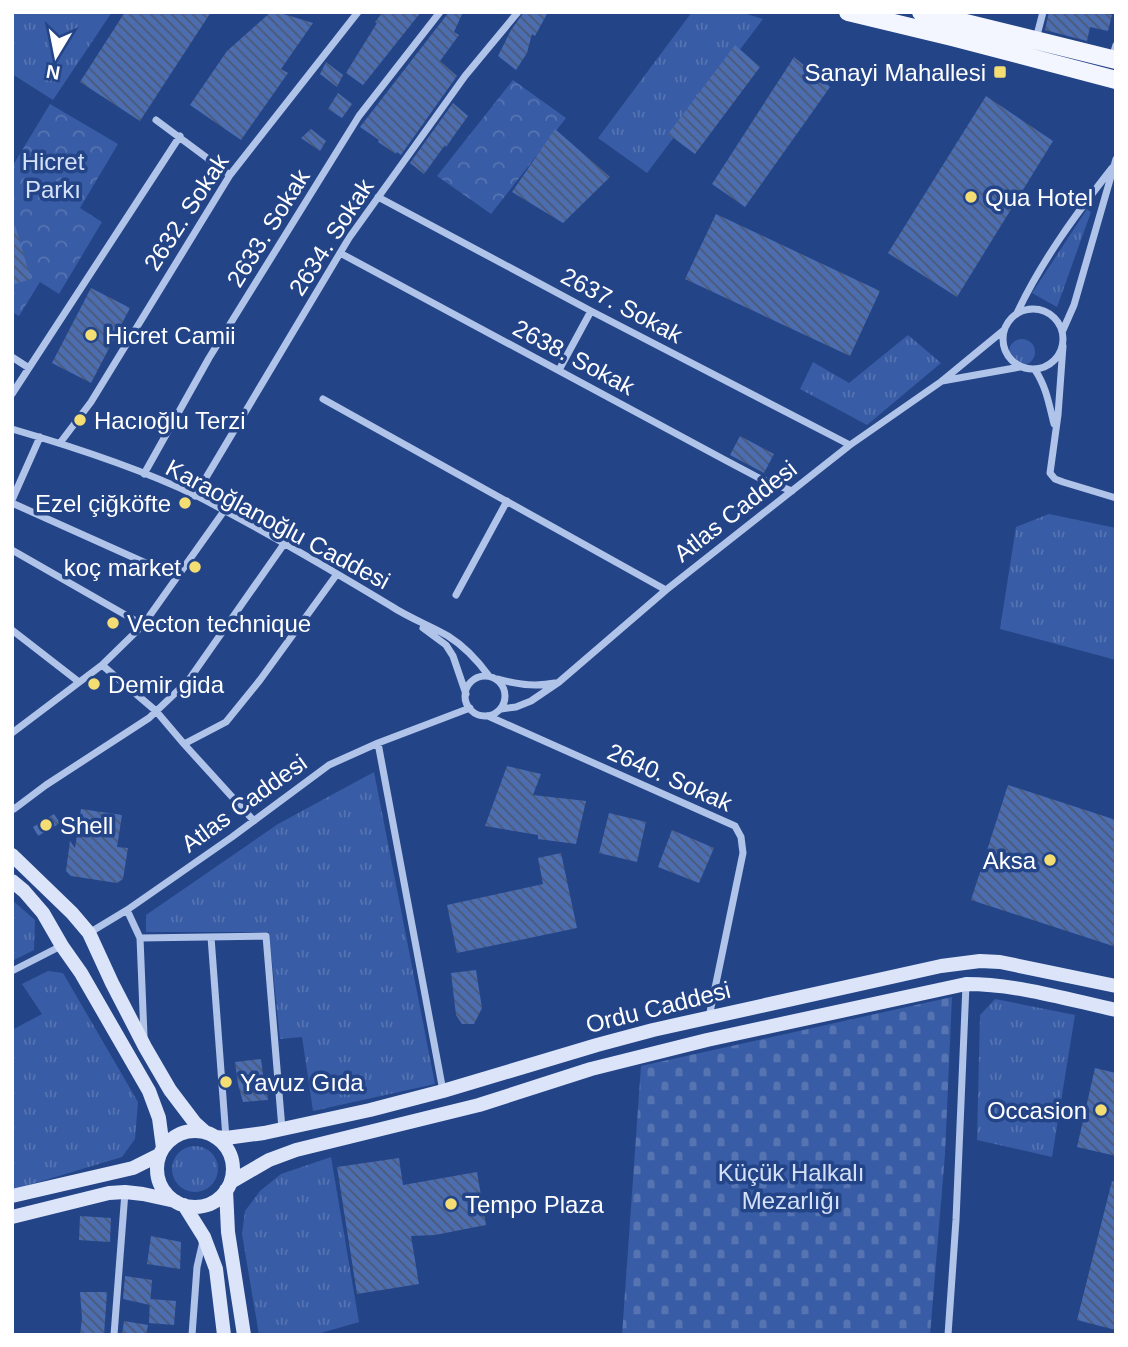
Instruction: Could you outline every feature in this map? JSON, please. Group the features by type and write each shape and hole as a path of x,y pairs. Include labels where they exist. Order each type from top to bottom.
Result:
{"main road":[{"path":"848,12 1116,80"},
{"path":"921,12 957,16 1035,40 1114,54"},
{"path":"12,855 72,913 89,934 111,983 170,1090 195,1123 225,1145 231,1157 233,1169 228,1186 228,1232 244,1335"},
{"path":"12,881 43,913 149,1091 159,1118 159,1181 165,1192 179,1203 204,1237 215,1269 224,1335"},
{"path":"65,950 65,936 70,932 89,934"},
{"path":"65,950 81,954 88,948 89,934"},
{"name":"Ordu Caddesi","path":"215,1136 282,1129 370,1110 597,1045 941,966 980,961 1016,965 1116,986"},
{"name":"Ordu Caddesi","path":"228,1186 269,1160 288,1153 479,1105 590,1069 707,1040 966,984 1009,986 1116,1010"},
{"path":"12,1196 133,1168 161,1151 171,1139 181,1133 193,1131 215,1136"},
{"path":"12,1217 109,1193 125,1192 196,1207 208,1205 218,1199 228,1186"}],"street":[{"name":"2632. Sokak","path":"60,443 91,402 230,175 358,12"},
{"name":"2633. Sokak","path":"144,474 209,358 359,116 440,12"},
{"name":"2634. Sokak","path":"195,496 340,253 466,76 518,12"},
{"path":"1035,40 1043,12"},
{"path":"156,120 230,175"},
{"path":"12,394 180,136"},
{"path":"1063,346 1053,363 1044,368 1035,370 1020,366 1007,355 1004,330 1067,226 1115,162"},
{"path":"1115,162 1074,305 1063,330 1058,415 1050,473 1055,479 1116,498"},
{"name":"2637. Sokak","path":"378,197 850,445"},
{"name":"2638. Sokak","path":"340,253 759,478 792,491"},
{"path":"1016,314 1025,310 1044,310 1052,315 1063,330"},
{"path":"559,370 591,311"},
{"name":"Atlas Caddesi","path":"501,709 531,701 559,682 666,590 850,445 942,381 1004,330"},
{"path":"12,357 29,368"},
{"name":"Atlas Caddesi","path":"942,381 1020,366"},
{"path":"1035,370 1047,393 1055,428"},
{"path":"323,399 666,590"},
{"name":"Karaoğlanoğlu Caddesi","path":"12,429 60,443 195,496 337,574 405,615"},
{"path":"40,437 12,501 177,577"},
{"path":"456,596 507,500"},
{"path":"14,730 102,665 143,625 224,511"},
{"path":"13,808 149,718 188,681 284,544"},
{"path":"12,550 143,625"},
{"path":"184,744 226,722 337,574"},
{"path":"405,615 449,637 468,651 504,689 501,709 488,716 477,714 470,708 453,656 446,645 405,615"},
{"path":"12,630 79,682"},
{"path":"102,665 156,711 254,821"},
{"path":"466,694 471,682 476,678 493,678 539,686 559,682"},
{"name":"Atlas Caddesi","path":"89,934 127,911 329,765 470,708"},
{"name":"2640. Sokak","path":"488,716 734,826 741,837 743,853 709,1018"},
{"path":"378,743 443,1091"},
{"path":"127,911 139,938 145,1047"},
{"path":"139,938 266,936 282,1129"},
{"path":"211,937 215,1136"},
{"path":"12,971 65,950"},
{"path":"948,1335 966,984"},
{"path":"114,1335 125,1192"},
{"path":"192,1335 197,1267 204,1237"}],"green space":[{"path":"12,12 112,12 53,100 12,74"},
{"path":"692,12 740,12 763,19 647,173 598,138"},
{"path":"513,80 566,118 491,214 437,176"},
{"name":"Hicret Parkı","path":"50,104 118,144 80,208 102,222 59,294 40,282 19,316 12,312 12,167"},
{"path":"1087,209 1091,212 1057,307 1032,293"},
{"path":"908,335 941,363 867,425 800,389 813,362 849,383"},
{"path":"1022,339 1031,343 1035,352 1031,361 1022,365 1013,361 1009,352 1013,343"},
{"path":"1049,514 1116,528 1116,660 1000,629 1016,527"},
{"path":"374,772 435,1084 313,1111 302,1037 280,1039 269,932 146,932 146,915 278,824"},
{"path":"12,900 35,920 34,950 12,961"},
{"path":"48,971 63,973 138,1102 135,1139 122,1157 12,1190 12,1030 42,1014 22,984"},
{"name":"Küçük Halkalı Mezarlığı","path":"952,997 945,1154 930,1335 622,1335 641,1066"},
{"path":"995,999 1075,1015 1052,1157 977,1140 980,1015"},
{"path":"195,1146 211,1153 218,1169 211,1185 195,1192 179,1185 172,1169 179,1153"},
{"path":"331,1157 359,1322 314,1335 259,1335 242,1234 245,1211 260,1191 281,1174"}],"building":[{"path":"125,12 211,12 140,121 80,82"},
{"path":"271,12 313,23 281,69 288,73 241,140 190,105 227,51"},
{"path":"383,12 421,12 363,85 346,73"},
{"path":"449,12 463,12 454,32 459,35 440,61 457,76 401,155 397,152 396,154 360,127"},
{"path":"524,12 548,12 535,36 532,34 527,53 516,70 498,56"},
{"path":"1049,12 1101,12 1112,15 1108,31 1090,27 1087,41 1045,30"},
{"path":"735,45 760,67 695,154 668,134"},
{"path":"794,57 830,87 745,207 712,184"},
{"path":"326,62 343,75 337,87 320,74"},
{"path":"338,93 352,104 342,118 328,109"},
{"name":"Qua Hotel","path":"986,96 1053,141 957,297 888,253"},
{"path":"453,103 468,116 424,174 410,163"},
{"path":"311,129 326,141 320,151 301,138"},
{"path":"555,129 610,177 563,223 512,192"},
{"path":"716,214 880,291 850,356 685,279"},
{"path":"12,225 15,225 31,279 12,285"},
{"name":"Hicret Camii","path":"91,288 130,308 91,383 52,363"},
{"path":"740,436 774,454 764,473 730,455"},
{"path":"507,766 541,774 533,795 586,801 576,844 538,839 538,835 485,826"},
{"name":"Aksa","path":"1008,785 1116,820 1116,947 971,900"},
{"path":"81,809 122,815 117,847 128,848 123,879 117,883 71,876 66,871 70,841 75,848"},
{"path":"609,813 646,822 637,862 599,853"},
{"name":"Shell","path":"54,814 60,823 38,836 33,827"},
{"path":"672,830 714,848 699,883 658,867"},
{"path":"561,853 577,928 457,953 447,905 543,884 538,858"},
{"path":"476,970 482,1008 474,1024 462,1024 456,1015 451,973"},
{"path":"261,1059 268,1100 243,1102 235,1062"},
{"name":"Occasion","path":"1095,1068 1116,1073 1116,1156 1077,1147"},
{"path":"399,1158 403,1185 477,1172 486,1225 435,1235 411,1236 419,1284 357,1294 337,1167"},
{"path":"1112,1181 1116,1182 1116,1330 1077,1320"},
{"path":"80,1216 111,1218 110,1242 79,1240"},
{"path":"151,1236 181,1242 180,1269 147,1264"},
{"path":"125,1276 152,1280 150,1305 123,1299"},
{"path":"80,1292 107,1292 104,1335 80,1335"},
{"path":"150,1299 176,1301 174,1325 149,1323"},
{"path":"124,1321 148,1325 146,1335 122,1335"}],"place":[{"name":"Sanayi Mahallesi","path":"1000,72"},
{"name":"Qua Hotel","path":"971,197"},
{"name":"Hicret Camii","path":"91,335"},
{"name":"Hacıoğlu Terzi","path":"80,420"},
{"name":"Ezel çiğköfte","path":"185,503"},
{"name":"koç market","path":"195,567"},
{"name":"Vecton technique","path":"113,623"},
{"name":"Demir gida","path":"94,684"},
{"name":"Shell","path":"46,825"},
{"name":"Aksa","path":"1050,860"},
{"name":"Yavuz Gıda","path":"226,1082"},
{"name":"Occasion","path":"1101,1110"},
{"name":"Tempo Plaza","path":"451,1204"}]}
